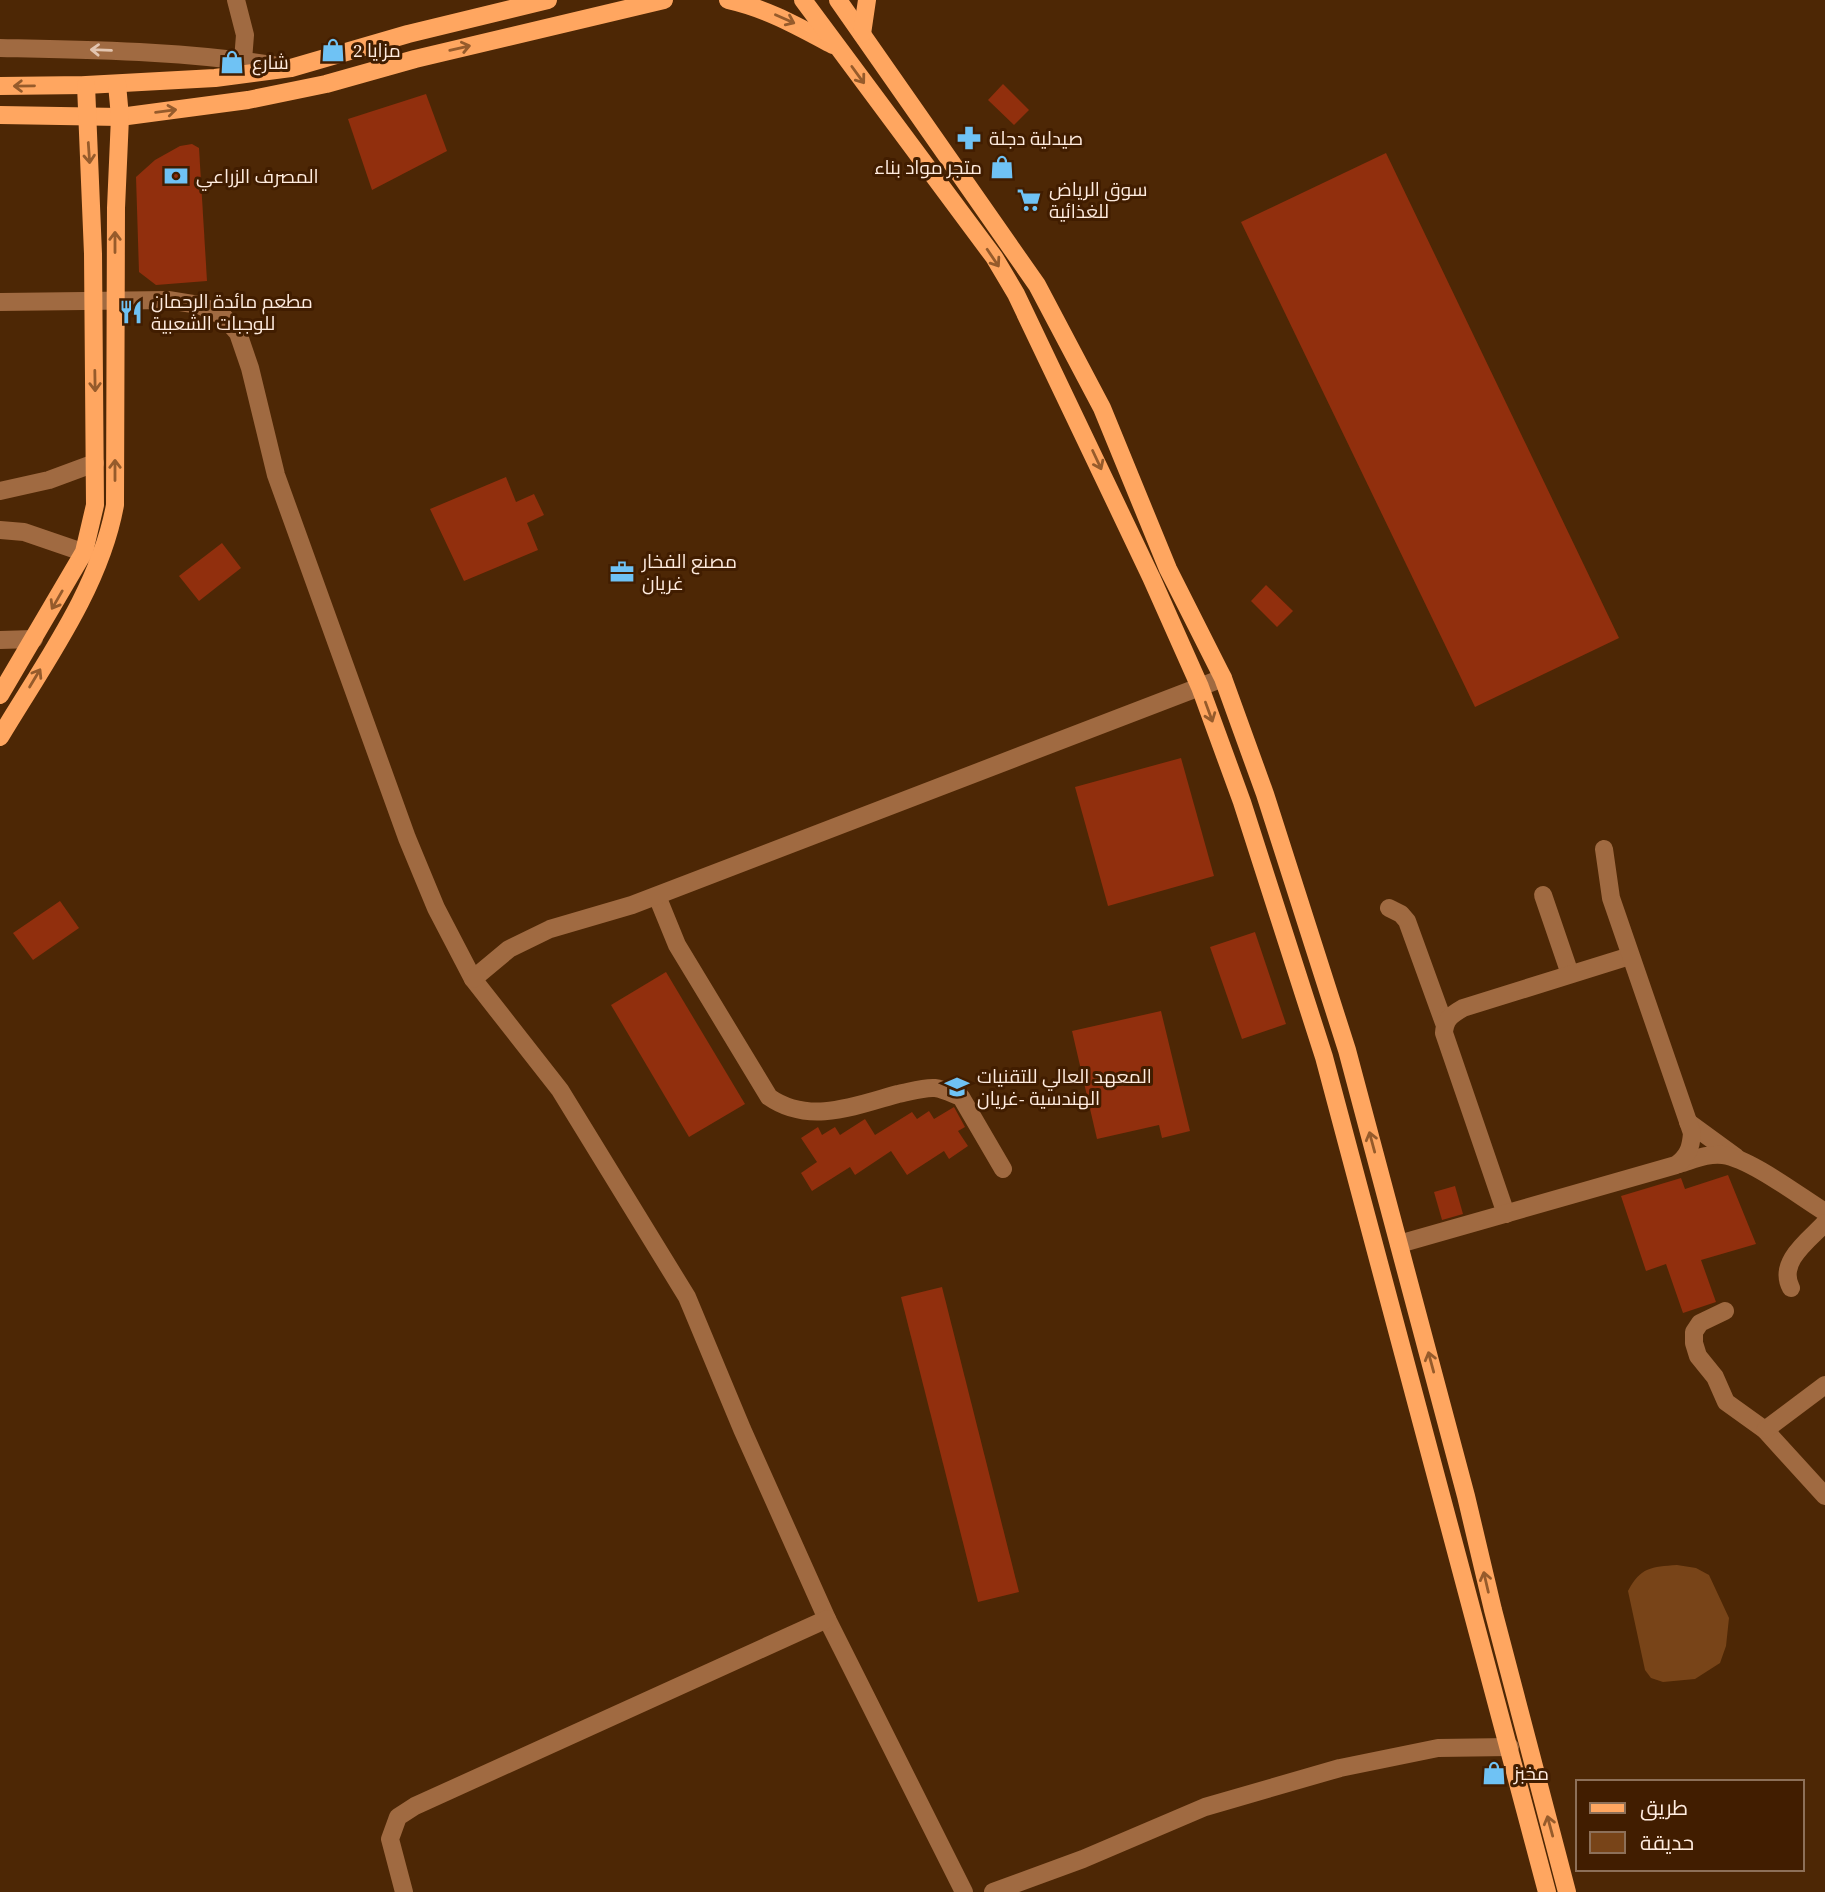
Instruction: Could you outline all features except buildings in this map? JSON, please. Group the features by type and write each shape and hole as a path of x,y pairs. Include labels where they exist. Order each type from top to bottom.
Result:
{"main road":[{"path":"0,86 86,85 215,78 291,68 408,34 548,0"},
{"path":"0,115 120,117 248,100 326,84 415,59 664,0"},
{"path":"728,0 750,5 791,21 839,48"},
{"path":"803,0 993,257 1016,293 1151,577 1200,687 1242,802 1324,1057 1547,1892"},
{"path":"838,0 1037,285 1102,408 1168,569 1223,678 1265,794 1347,1050 1466,1496 1567,1892"},
{"path":"862,34 867,0"},
{"path":"408,34 415,59"},
{"path":"0,695 34,639 110,533 115,505 116,208 120,117 117,83"},
{"path":"0,737 5,717 82,596 92,555 95,505 94,302 86,85"},
{"path":"1016,293 1037,285"},
{"path":"1151,577 1168,569"},
{"path":"1365,1207 1388,1202"},
{"path":"1475,1616 1493,1610"}],"street":[{"path":"236,0 244,35 243,61"},
{"path":"0,48 95,49 194,55 291,68"},
{"path":"0,302 168,300 199,305 223,316 238,332 250,368 276,475 407,838 436,908 473,979 560,1090 687,1297 742,1429 827,1619 964,1892"},
{"path":"0,491 49,480 95,463"},
{"path":"0,530 24,532 92,555"},
{"path":"0,640 34,639"},
{"path":"473,979 509,949 550,929 657,896 1223,678"},
{"path":"1604,849 1611,898 1692,1133 1690,1150 1676,1165"},
{"path":"1543,895 1570,974"},
{"path":"657,896 677,945 769,1097 795,1111 814,1113 838,1110 912,1091 934,1088 948,1092 961,1097 1003,1169"},
{"path":"1389,908 1401,914 1407,921 1444,1023 1444,1033 1506,1214"},
{"path":"1444,1023 1463,1007 1630,956"},
{"path":"1688,1122 1739,1159 1825,1212"},
{"path":"1399,1244 1708,1156 1721,1155 1739,1159"},
{"path":"1791,1288 1787,1276 1792,1258 1825,1223"},
{"path":"1726,1311 1700,1323 1694,1332 1698,1356 1715,1377 1726,1402 1765,1430 1825,1496"},
{"path":"1765,1430 1825,1385"},
{"path":"404,1892 390,1839 398,1817 415,1806 827,1619"},
{"path":"993,1892 1083,1859 1205,1807 1340,1768 1438,1748 1510,1747"}],"green space":[{"path":"1677,1565 1696,1568 1709,1575 1729,1618 1726,1646 1720,1663 1695,1679 1663,1682 1651,1678 1645,1670 1628,1591 1642,1573"}],"place":[{"name":"مزايا 2","path":"333,50"},
{"name":"شارع","path":"232,62"},
{"name":"صيدلية دجلة","path":"969,138"},
{"name":"متجر مواد بناء","path":"1002,167"},
{"name":"المصرف الزراعي","path":"176,176"},
{"name":"سوق الرياض للغذائية","path":"1029,200"},
{"name":"مطعم مائدة الرحمان للوجبات الشعبية","path":"131,312"},
{"name":"مصنع الفخار غريان","path":"622,572"},
{"name":"المعهد العالي للتقنيات الهندسية -غريان","path":"957,1087"},
{"name":"مخبز","path":"1494,1773"}]}
